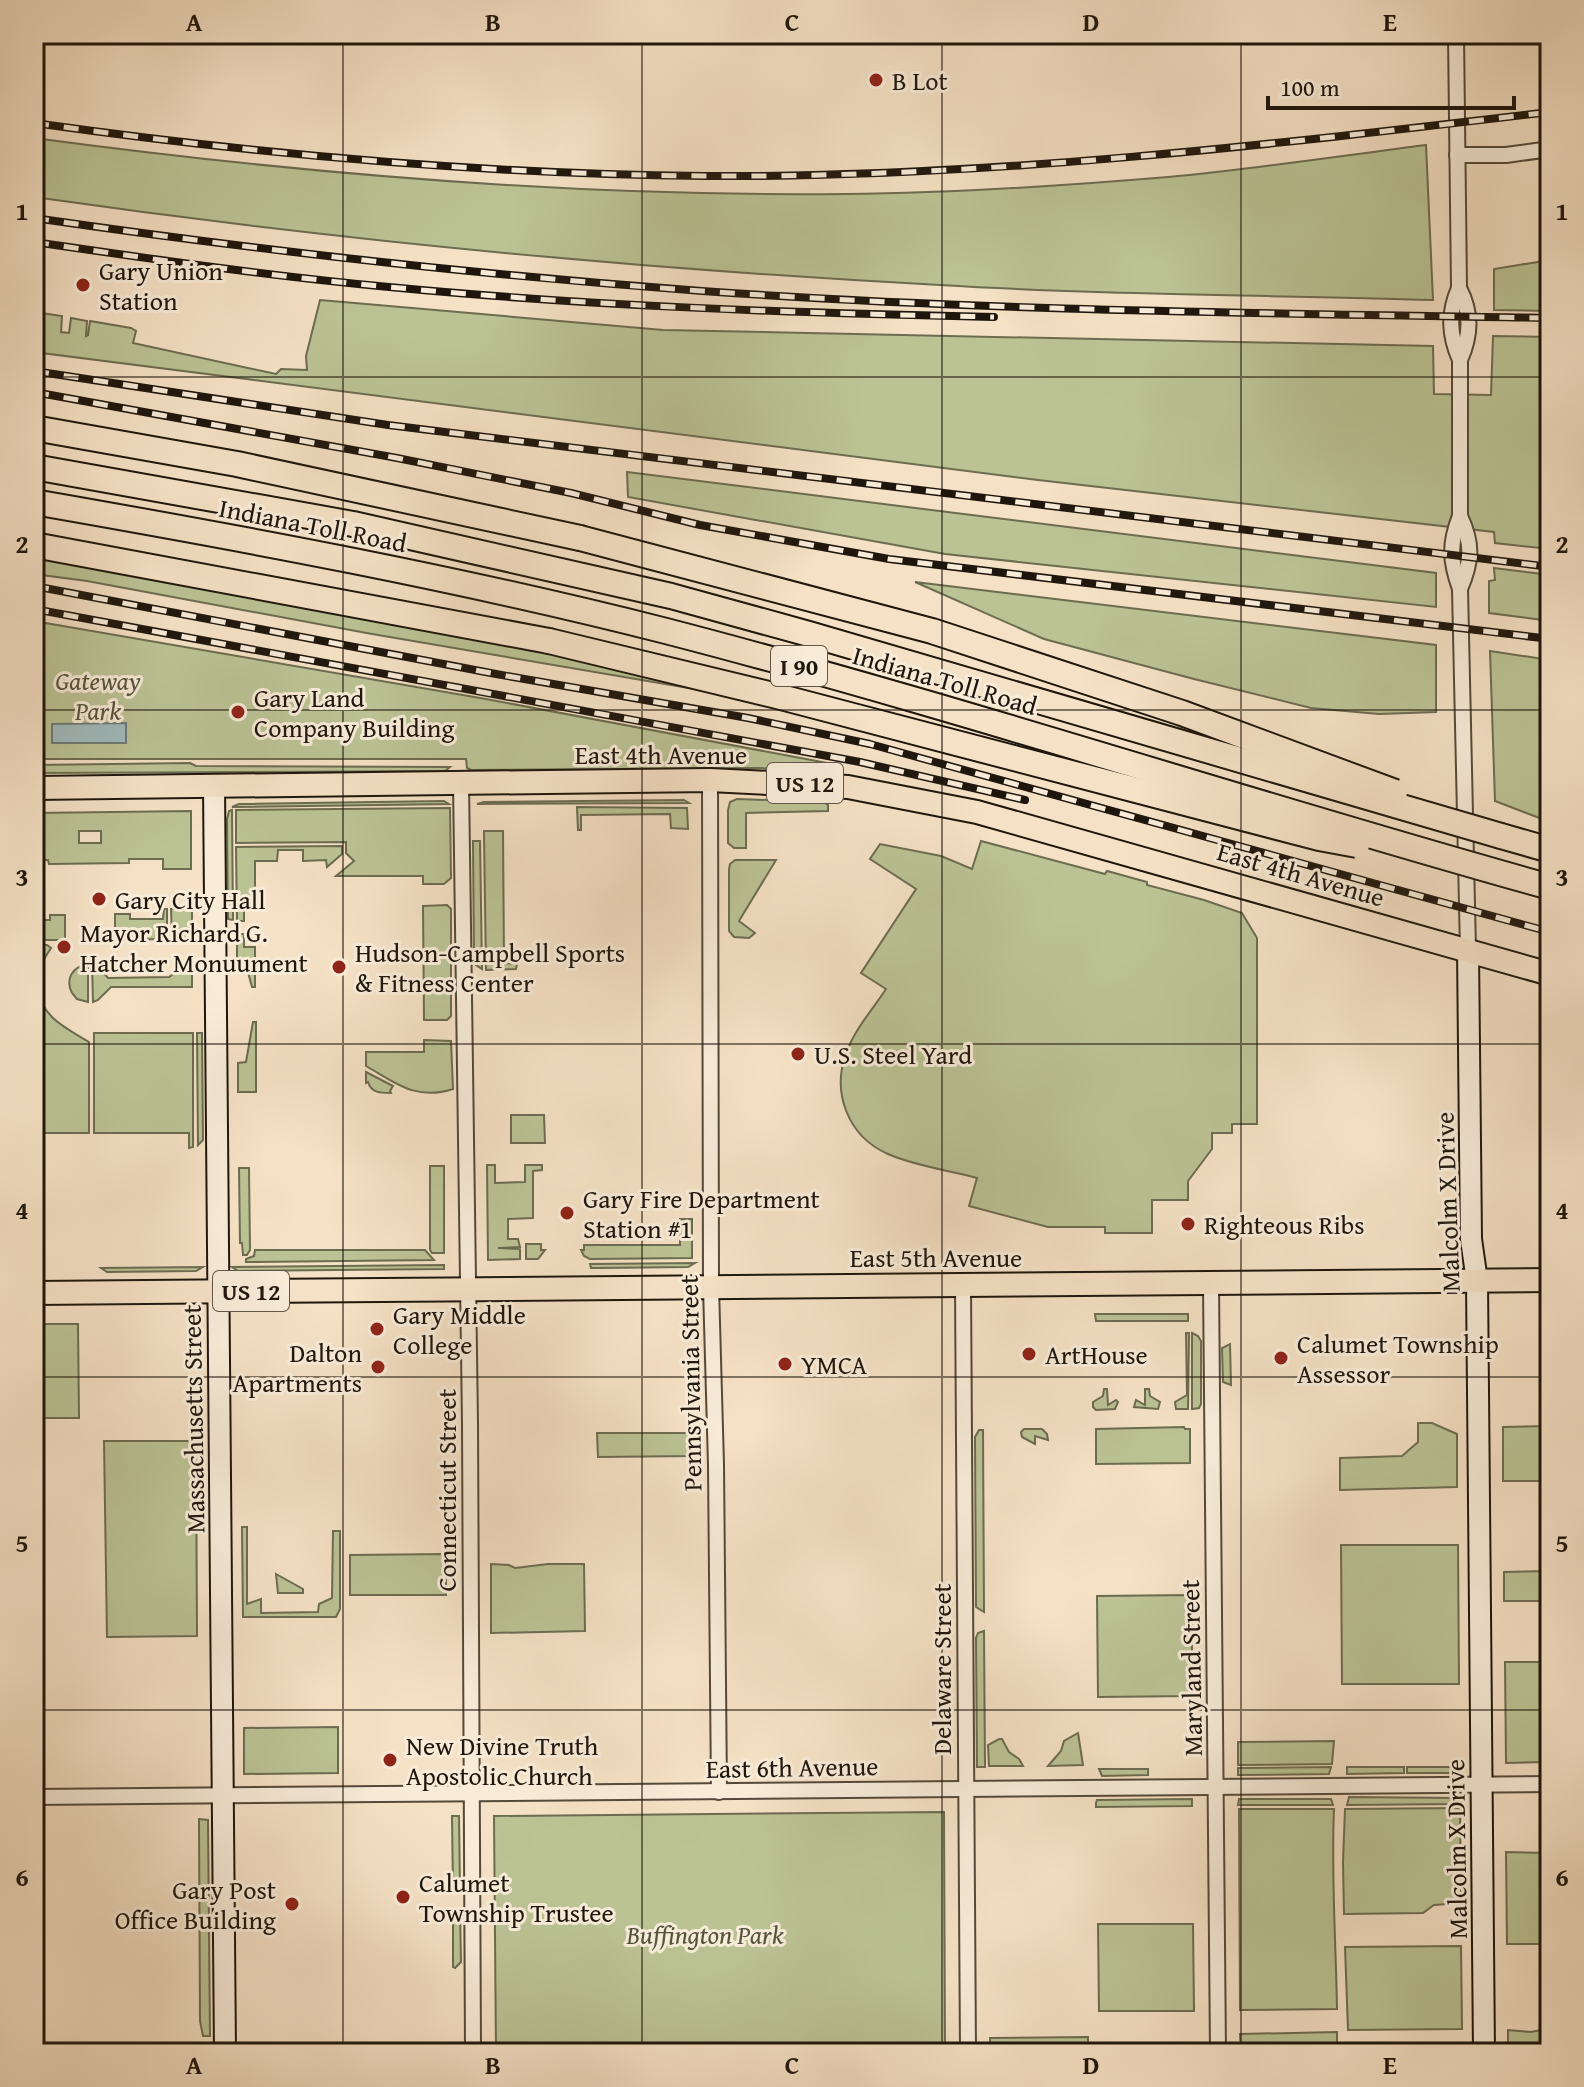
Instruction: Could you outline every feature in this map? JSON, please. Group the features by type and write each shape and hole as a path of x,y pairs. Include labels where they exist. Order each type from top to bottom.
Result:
{"highway":[{"path":"34,428 237,464 580,538 932,631 1269,744 1355,775 1501,836"},
{"name":"Indiana Toll Road","path":"34,467 353,524 671,596 1550,850"},
{"name":"Indiana Toll Road","path":"34,502 497,590 662,630 844,680 1550,887"},
{"path":"34,545 549,641 792,700 1319,838 1503,874"}],"main road":[{"name":"East 4th Avenue","path":"34,788 710,780 848,787 977,812 1550,974"},
{"name":"East 5th Avenue","path":"34,1293 1550,1280"}],"street":[{"name":"Malcolm X Drive","path":"1456,34 1459,288 1468,305 1468,340 1460,360 1460,516 1469,535 1469,567 1460,589 1471,1239 1477,1281 1484,2053"},
{"path":"1457,155 1506,155 1550,149"},
{"name":"Pennsylvania Street","path":"710,780 711,1287 719,1792"},
{"name":"Connecticut Street","path":"461,783 470,1423 473,2053"},
{"name":"Massachusetts Street","path":"214,785 225,2053"},
{"name":"Maryland Street","path":"1211,1283 1218,2053"},
{"name":"Delaware Street","path":"963,1285 968,2053"},
{"name":"East 6th Avenue","path":"34,1797 1550,1784"}],"green space":[{"path":"34,138 236,162 439,181 743,194 926,192 1088,183 1232,170 1426,145 1433,300 1063,291 713,271 260,227 34,197"},
{"path":"1550,260 1550,311 1494,310 1494,269"},
{"path":"320,300 663,330 1433,346 1434,394 1491,395 1493,336 1550,337 1550,549 1495,543 1494,532 1038,480 34,352 34,312 62,316 61,332 69,333 71,318 87,321 86,336 90,321 131,328 136,331 133,343 276,374 281,369 307,370 306,356"},
{"path":"627,472 1436,573 1436,607 945,554 628,497"},
{"path":"34,552 547,651 712,692 34,574"},
{"path":"1494,568 1550,575 1550,621 1489,613 1489,581 1495,580"},
{"path":"915,582 1436,645 1436,712 1379,714 1311,708 1194,679 1044,639"},
{"name":"Gateway Park","path":"34,621 486,699 838,765 837,772 759,768 471,770 467,768 466,759 34,759"},
{"path":"1490,651 1550,660 1550,822 1495,801"},
{"path":"190,763 196,766 450,767 445,771 34,773 34,765"},
{"path":"737,799 824,802 828,805 828,811 746,813 746,848 734,848 728,843 728,810 730,802"},
{"path":"684,800 689,803 477,804 484,802"},
{"path":"444,801 449,804 232,807 239,804"},
{"path":"577,807 687,808 688,829 671,828 670,814 581,815 581,830 578,830"},
{"path":"450,808 451,878 444,884 423,884 423,876 336,876 354,861 346,853 346,842 236,843 236,810"},
{"path":"232,810 233,920 228,919 227,819"},
{"path":"191,811 191,869 163,869 163,859 129,859 129,863 49,864 48,860 34,860 34,813","holes":["79,831 101,831 101,843 79,843"]},
{"path":"484,831 503,831 504,963 517,964 516,969 486,970"},
{"path":"473,841 480,841 482,969 474,959"},
{"path":"981,841 1147,882 1147,885 1242,913 1257,938 1257,1124 1232,1124 1232,1133 1212,1133 1212,1149 1188,1181 1188,1200 1152,1200 1152,1233 1105,1233 1105,1227 1048,1227 969,1206 977,1178 888,1154 862,1136 846,1111 842,1096 842,1066 859,1027 886,989 861,973 916,889 870,859 880,844 941,856 972,869"},
{"path":"342,846 342,854 327,867 326,860 303,861 303,850 278,850 277,861 255,861 255,905 244,905 244,921 237,921 236,847"},
{"path":"735,860 776,860 739,921 755,933 749,938 734,937 729,931 729,869"},
{"path":"447,905 451,909 451,1016 447,1020 424,1020 423,906"},
{"path":"192,908 192,939 172,939 171,909"},
{"path":"164,909 167,909 167,939 115,940 115,914 130,914 130,919 163,919"},
{"path":"50,915 65,915 65,940 34,940 34,920 50,920"},
{"path":"237,934 244,934 244,947 255,947 255,987 252,987 246,965 237,965"},
{"path":"34,945 51,948 41,964 37,982 34,982"},
{"path":"88,964 88,1002 77,999 69,983 74,971"},
{"path":"92,964 107,964 103,972 108,978 169,977 176,972 192,971 192,987 111,987 93,1002"},
{"path":"34,986 37,986 43,1006 55,1020 89,1042 89,1133 34,1133"},
{"path":"253,1022 256,1022 256,1092 238,1092 238,1063 246,1062"},
{"path":"94,1033 193,1033 193,1147 189,1148 189,1133 94,1133"},
{"path":"197,1033 202,1033 203,1140 198,1145"},
{"path":"424,1040 451,1041 453,1089 428,1093 417,1091 397,1084 366,1066 366,1052 424,1052"},
{"path":"366,1072 393,1086 391,1093 371,1088 366,1083"},
{"path":"511,1115 544,1115 545,1143 511,1143"},
{"path":"487,1165 495,1165 495,1183 525,1182 525,1165 542,1165 542,1170 533,1171 533,1218 508,1219 508,1239 518,1239 520,1247 498,1248 520,1249 520,1259 488,1260"},
{"path":"430,1166 444,1166 444,1253 432,1253 430,1250"},
{"path":"239,1168 249,1168 250,1250 247,1255 243,1255 240,1243"},
{"path":"680,1219 692,1219 692,1258 590,1259 581,1250 584,1250 584,1245 680,1245"},
{"path":"526,1244 541,1244 541,1250 545,1250 538,1259 526,1259"},
{"path":"255,1250 425,1250 434,1260 246,1262 254,1256"},
{"path":"695,1263 688,1267 598,1268 591,1268 590,1264"},
{"path":"444,1265 444,1269 238,1271 232,1267"},
{"path":"203,1267 196,1271 107,1272 101,1268"},
{"path":"1095,1314 1188,1314 1188,1321 1096,1321"},
{"path":"34,1324 78,1324 79,1418 34,1418"},
{"path":"1186,1333 1189,1333 1188,1409 1176,1409 1175,1402 1187,1395"},
{"path":"1192,1333 1201,1341 1201,1404 1199,1408 1192,1409"},
{"path":"1230,1344 1231,1385 1223,1382 1222,1348"},
{"path":"1104,1389 1107,1389 1108,1405 1116,1400 1118,1402 1115,1409 1096,1410 1093,1407 1093,1402 1103,1396"},
{"path":"1145,1389 1149,1389 1150,1396 1160,1402 1158,1409 1134,1407 1136,1400 1145,1405"},
{"path":"1418,1423 1432,1423 1457,1434 1457,1487 1340,1490 1340,1458 1402,1456 1418,1442"},
{"path":"1550,1426 1550,1481 1503,1481 1503,1427"},
{"path":"1024,1429 1042,1429 1048,1440 1035,1436 1035,1444 1022,1437"},
{"path":"1096,1429 1190,1429 1190,1463 1096,1464"},
{"path":"979,1430 983,1430 984,1612 976,1607 975,1437"},
{"path":"597,1433 693,1433 693,1456 598,1457"},
{"path":"104,1441 196,1441 197,1636 107,1637"},
{"path":"242,1527 247,1527 247,1604 261,1599 261,1613 318,1612 319,1604 332,1598 333,1531 340,1531 340,1609 336,1617 243,1617"},
{"path":"1341,1545 1458,1545 1459,1684 1342,1684"},
{"path":"446,1554 446,1595 350,1595 350,1555"},
{"path":"491,1564 515,1568 584,1564 585,1631 491,1633"},
{"path":"1550,1571 1550,1601 1504,1601 1504,1572"},
{"path":"276,1574 303,1589 303,1593 278,1593"},
{"path":"1192,1595 1192,1696 1098,1697 1097,1596"},
{"path":"984,1631 985,1767 977,1767 976,1638 978,1633"},
{"path":"1505,1662 1550,1662 1550,1762 1506,1763"},
{"path":"338,1727 338,1773 244,1774 244,1728"},
{"path":"1078,1733 1083,1765 1048,1766 1061,1751 1064,1741"},
{"path":"999,1739 1023,1766 989,1766 988,1745"},
{"path":"1334,1741 1332,1764 1238,1765 1238,1742"},
{"path":"1331,1767 1329,1774 1238,1775 1238,1768"},
{"path":"1347,1767 1404,1767 1404,1773 1347,1774"},
{"path":"1407,1767 1454,1767 1455,1773 1407,1773"},
{"path":"1099,1769 1148,1769 1148,1775 1102,1776"},
{"path":"1349,1797 1460,1798 1459,1804 1347,1805"},
{"path":"1192,1799 1192,1806 1096,1807 1097,1800"},
{"path":"1239,1799 1331,1799 1333,1805 1238,1805"},
{"path":"1460,1808 1461,1903 1434,1905 1423,1913 1344,1914 1345,1809"},
{"path":"1239,1809 1334,1809 1337,2009 1240,2010"},
{"name":"Buffington Park","path":"944,1812 945,2053 496,2053 494,1816"},
{"path":"452,1816 459,1816 460,1890 453,1891"},
{"path":"199,1819 208,1820 210,2036 203,2036 200,2021"},
{"path":"1548,1839 1550,1944 1507,1944 1506,1852 1548,1853"},
{"path":"453,1910 460,1910 461,1962 455,1968 453,1967"},
{"path":"1098,1924 1193,1924 1194,2011 1099,2011"},
{"path":"1461,1946 1462,2029 1348,2030 1345,1947"},
{"path":"1550,2028 1550,2053 1508,2053 1508,2030 1531,2032"},
{"path":"1337,2032 1337,2053 1241,2053 1240,2034"},
{"path":"1088,2037 1088,2053 990,2053 990,2038"}],"water":[{"path":"126,723 126,743 52,743 52,724"}],"railway":[{"path":"34,123 284,153 452,167 704,176 916,171 1128,157 1550,112"},
{"path":"34,218 368,260 535,277 808,298 1232,313 1550,318"},
{"path":"34,242 344,283 464,294 691,308 994,317"},
{"path":"34,371 388,425 1550,567"},
{"path":"34,392 397,458 571,493 700,525 889,559 1550,639"},
{"path":"34,586 496,674 748,718 870,744 1550,932"},
{"path":"34,609 860,762 1025,800"}],"place":[{"name":"B Lot","path":"876,80"},
{"name":"Gary Union Station","path":"83,285"},
{"name":"Gary Land Company Building","path":"238,712"},
{"name":"Gary City Hall","path":"99,899"},
{"name":"Mayor Richard G. Hatcher Monuument","path":"64,947"},
{"name":"Hudson-Campbell Sports & Fitness Center","path":"339,967"},
{"name":"U.S. Steel Yard","path":"798,1054"},
{"name":"Gary Fire Department Station #1","path":"567,1213"},
{"name":"Righteous Ribs","path":"1188,1224"},
{"name":"Gary Middle College","path":"377,1329"},
{"name":"ArtHouse","path":"1029,1354"},
{"name":"Calumet Township Assessor","path":"1281,1358"},
{"name":"YMCA","path":"785,1364"},
{"name":"Dalton Apartments","path":"378,1367"},
{"name":"New Divine Truth Apostolic Church","path":"390,1760"},
{"name":"Calumet Township Trustee","path":"403,1897"},
{"name":"Gary Post Office Building","path":"292,1904"}]}
